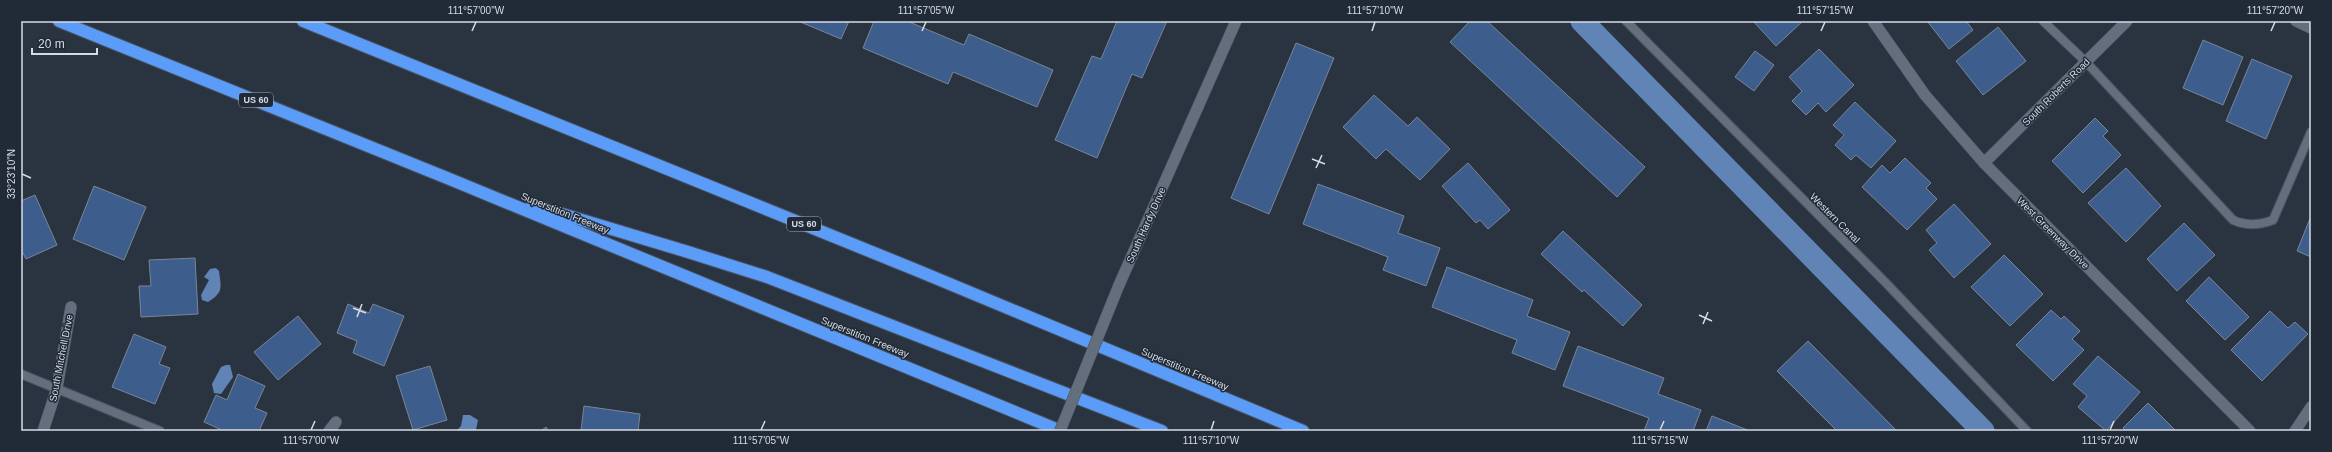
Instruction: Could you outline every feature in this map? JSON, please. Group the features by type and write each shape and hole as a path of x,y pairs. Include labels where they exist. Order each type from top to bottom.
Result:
{"highway":[{"name":"Superstition Freeway","path":"59,21 452,180 1060,431"},
{"name":"Superstition Freeway","path":"303,21 914,269 1303,431"},
{"path":"452,180 766,277 1162,431"}],"street":[{"name":"South Hardy Drive","path":"1060,431 1120,285 1236,21"},
{"name":"West Greenway Drive","path":"1874,21 1925,95 1984,163 2250,431"},
{"name":"South Roberts Road","path":"1984,163 2127,21"},
{"path":"2296,21 2311,28"},
{"name":"South Mitchell Drive","path":"43,431 57,388 71,307"},
{"path":"2295,431 2311,407"}],"lane":[{"name":"Western Canal","path":"1626,21 1887,284 2027,431"},
{"path":"2043,21 2086,62 2228,215 2233,220 2244,225 2265,223 2273,220 2311,132"},
{"path":"21,374 160,431"}],"water":[{"path":"216,268 219,271 221,286 219,292 208,302 202,300 201,295 209,280 204,277 210,269"},
{"path":"230,365 233,377 221,394 214,393 212,384 221,367"},
{"path":"463,415 470,415 478,420 476,430 456,431 461,426"}],"building":[{"path":"798,21 849,21 841,39"},
{"path":"874,21 907,21 964,45 969,34 1053,70 1037,107 953,72 948,84 863,48"},
{"path":"1117,21 1167,21 1142,78 1132,74 1097,158 1055,140 1092,56 1101,59"},
{"path":"1470,21 1487,21 1645,167 1617,197 1450,42"},
{"path":"1753,21 1803,21 1776,46"},
{"path":"1927,21 1966,21 1973,30 1949,49"},
{"path":"1998,27 2026,61 1983,95 1956,61"},
{"path":"2203,40 2243,57 2223,105 2183,88"},
{"path":"1296,43 1334,58 1269,214 1231,198"},
{"path":"1819,49 1854,85 1826,112 1818,103 1806,115 1792,101 1802,91 1789,77"},
{"path":"1755,51 1774,65 1754,91 1735,77"},
{"path":"2252,59 2292,76 2266,139 2226,121"},
{"path":"1374,95 1408,126 1417,117 1450,149 1420,180 1386,149 1376,159 1343,127"},
{"path":"1855,102 1896,141 1871,168 1856,155 1851,160 1835,145 1844,135 1833,125"},
{"path":"2095,118 2108,131 2103,136 2121,155 2083,193 2052,161"},
{"path":"1905,158 1931,183 1926,188 1937,199 1907,230 1862,187 1882,165 1890,173"},
{"path":"1468,163 1510,210 1488,229 1480,220 1476,223 1442,186"},
{"path":"2126,168 2161,206 2126,242 2088,203"},
{"path":"1318,184 1404,216 1398,233 1440,248 1426,286 1383,270 1388,257 1303,224"},
{"path":"94,186 146,207 124,260 73,239"},
{"path":"35,195 57,245 26,259 21,249 21,201"},
{"path":"1954,204 1991,244 1954,278 1929,250 1937,243 1926,230"},
{"path":"2311,216 2311,257 2297,251"},
{"path":"2184,223 2215,255 2177,291 2147,259"},
{"path":"1563,231 1642,305 1623,326 1584,290 1582,292 1541,254"},
{"path":"2004,255 2043,294 2010,326 1971,287"},
{"path":"195,258 198,314 141,317 139,286 151,286 149,260"},
{"path":"1447,267 1533,300 1527,316 1570,332 1555,370 1512,353 1517,340 1432,307"},
{"path":"2209,277 2249,317 2225,340 2186,301"},
{"path":"348,304 369,313 373,304 404,316 384,366 353,353 357,341 337,333"},
{"path":"2051,310 2061,319 2064,316 2080,331 2072,339 2084,350 2053,381 2016,345"},
{"path":"2270,311 2288,328 2295,322 2308,334 2262,381 2231,350"},
{"path":"298,316 321,344 278,380 254,352"},
{"path":"134,334 166,347 159,364 170,368 155,404 112,387"},
{"path":"1808,341 1897,431 1837,431 1777,371"},
{"path":"1578,346 1664,378 1658,394 1701,410 1693,431 1644,431 1649,418 1563,386"},
{"path":"2098,356 2140,392 2106,431 2078,407 2087,396 2073,384"},
{"path":"430,366 447,420 413,430 396,376"},
{"path":"238,374 265,386 255,408 267,413 259,431 224,431 204,422 216,395 227,400"},
{"path":"2148,403 2176,431 2126,431 2123,428"},
{"path":"584,406 640,414 638,431 581,431"},
{"path":"1712,416 1750,431 1706,431"},
{"path":"546,427 549,431 541,431"}],"waterway":[{"path":"1582,21 1983,431"}]}
